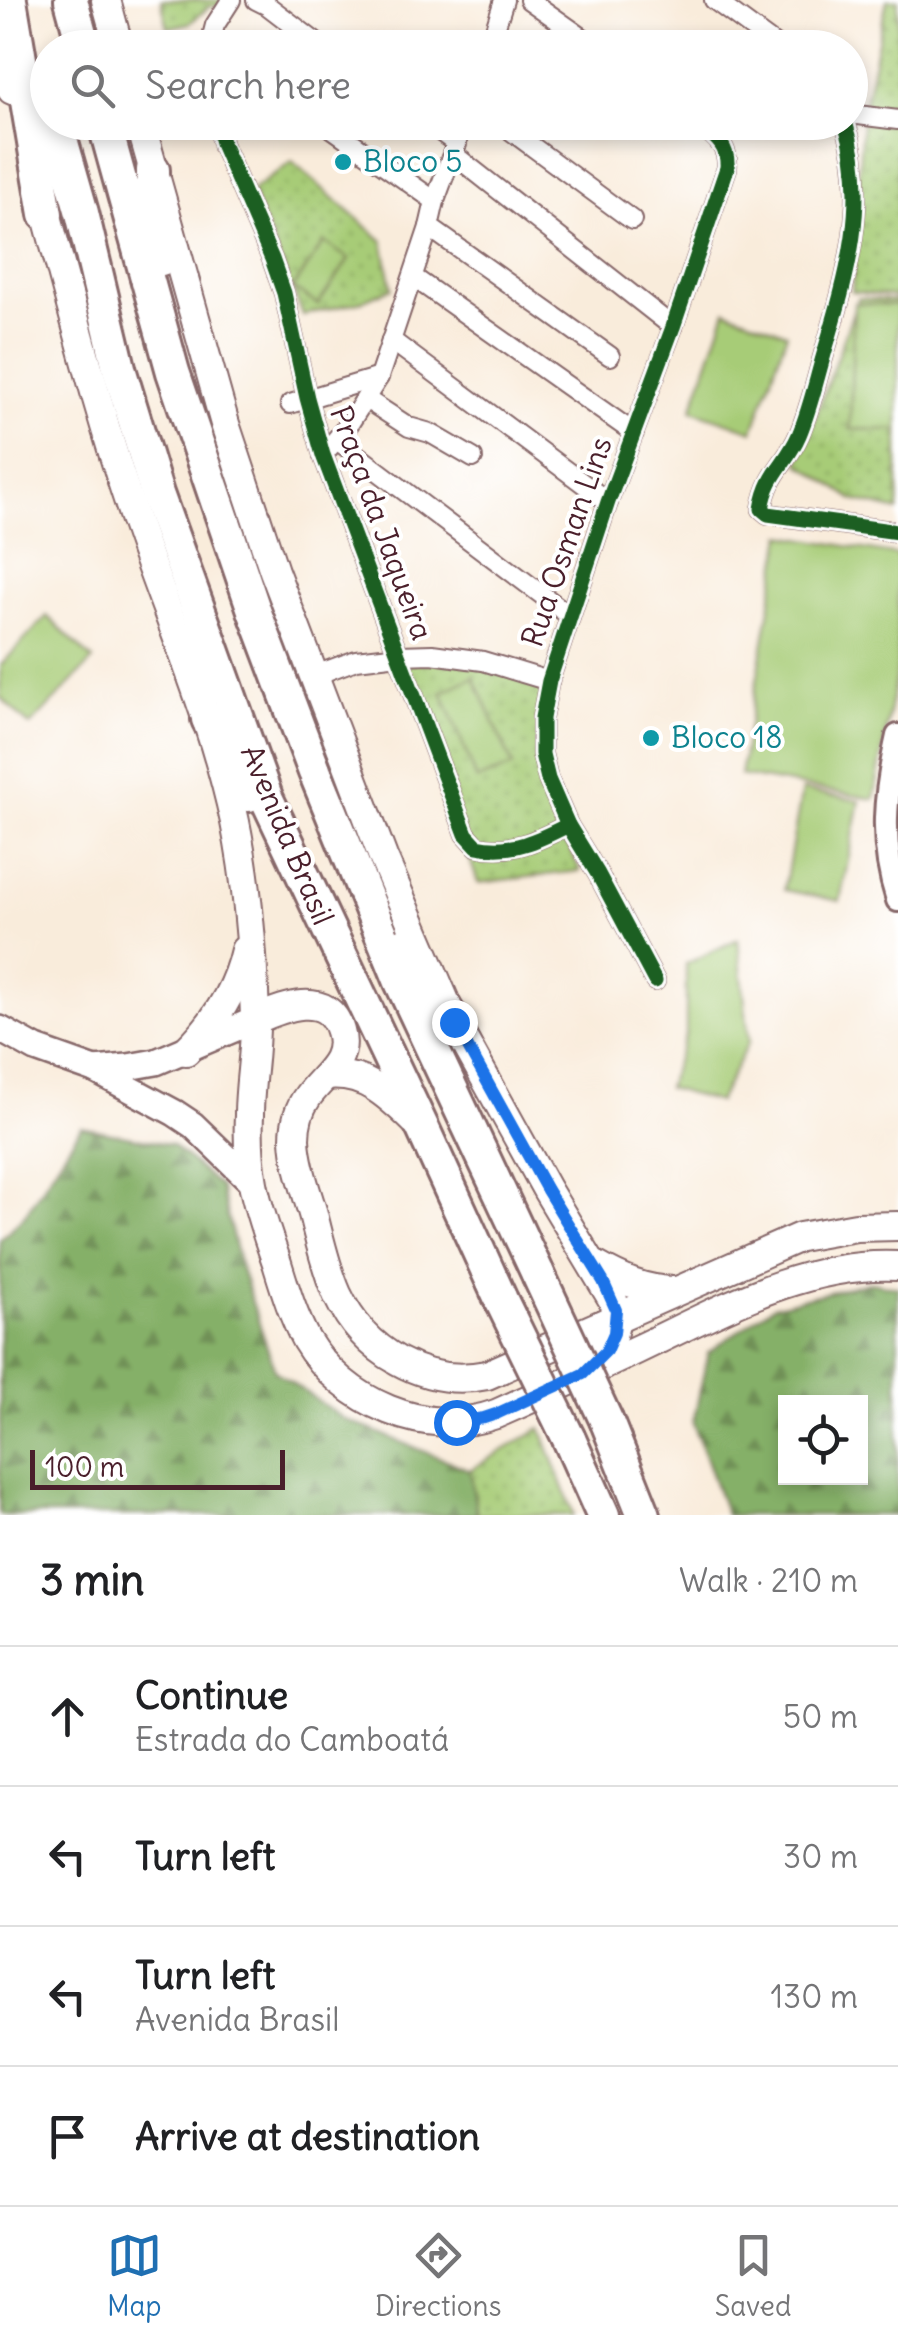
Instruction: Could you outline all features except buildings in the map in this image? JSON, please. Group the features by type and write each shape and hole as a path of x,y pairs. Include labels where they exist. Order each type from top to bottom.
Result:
{"highway":[{"path":"10,0 30,119"},
{"path":"20,0 30,34"},
{"path":"70,0 79,30"},
{"path":"34,140 46,214"},
{"name":"Avenida Brasil","path":"61,140 120,372 157,494 266,796 602,1515"},
{"name":"Avenida Brasil","path":"109,140 173,372 254,613 315,772 401,982 607,1422 644,1515"},
{"path":"153,170 153,218 162,269 219,506"},
{"path":"208,719 295,882 345,965"},
{"path":"315,772 348,825 413,962 454,1022"}],"main road":[{"path":"106,0 114,30"},
{"name":"Avenida Brasil","path":"0,46 122,478 208,719 235,823 250,928 255,1020 248,1114 253,1183 292,1310 304,1337 329,1371 364,1398 403,1414 437,1421 474,1420 496,1414 774,1287 832,1270 898,1266"},
{"path":"145,140 225,424 274,571 383,856 454,1022 613,1300 614,1333 606,1351 583,1374"},
{"path":"186,1051 223,1008 235,984 250,928"},
{"path":"95,1070 142,1064 186,1051 295,1004 317,1007 336,1021 341,1032 339,1057 299,1112 295,1141 329,1273 355,1324 378,1346 401,1362 438,1377 464,1379 487,1375 800,1237 856,1226 898,1226"},
{"path":"0,1028 62,1060 95,1070 193,1125 253,1183"},
{"path":"327,1076 348,1076 376,1087 423,1129"},
{"path":"592,1263 643,1288 676,1291"}],"street":[{"path":"214,30 231,0"},
{"path":"256,0 299,30"},
{"path":"495,30 504,0"},
{"path":"529,0 572,30"},
{"path":"714,0 755,30"},
{"path":"868,116 898,120"},
{"name":"Praça da Jaqueira","path":"221,140 284,293 298,401 323,456 466,834 471,842 485,848 516,847 568,825"},
{"path":"348,140 435,200"},
{"path":"445,140 673,327"},
{"path":"323,456 380,377 435,200 458,140"},
{"path":"523,140 632,220"},
{"name":"Rua Osman Lins","path":"655,981 568,825 548,779 542,754 542,718 549,681 608,502 727,168 726,148 717,140"},
{"path":"849,140 856,172 856,200 842,292 798,438 768,482 762,508 768,514 898,532"},
{"path":"429,227 610,356"},
{"path":"412,277 634,432"},
{"path":"392,340 608,502"},
{"path":"298,401 380,377"},
{"path":"366,399 409,427 426,431 473,458"},
{"path":"336,440 570,616"},
{"path":"313,676 356,660 399,655 458,656 549,681"},
{"path":"898,736 884,812 886,846 898,900"}],"green space":[{"path":"161,0 229,0 225,7 210,6 190,23 168,28"},
{"path":"887,0 898,0 898,297 852,292 861,140 868,140 868,87"},
{"path":"292,162 383,241 392,288 359,302 303,315 251,191"},
{"path":"324,242 349,259 318,305 293,288"},
{"path":"858,298 898,301 898,511 854,500 799,463"},
{"path":"854,303 898,305 898,430 850,429"},
{"path":"726,310 787,333 753,431 692,410"},
{"path":"783,535 898,555 898,664 874,799 740,775"},
{"path":"47,616 93,660 30,726 0,697 0,666"},
{"path":"401,655 433,656 545,682 536,757 580,871 478,883"},
{"path":"474,677 513,766 477,780 442,692"},
{"path":"802,790 860,801 840,901 784,890"},
{"path":"738,939 749,1041 718,1102 667,1088 686,1033 686,964"},
{"path":"81,1127 172,1145 220,1187 240,1266 275,1371 344,1419 470,1470 477,1515 0,1515 0,1239 24,1216"},
{"path":"870,1282 898,1287 898,1515 726,1515 693,1423 708,1353 773,1306"},
{"path":"541,1428 574,1515 477,1515 470,1470"}],"cycle path":[{"path":"221,140 284,293 323,455 466,834 477,846 513,847 568,825"},
{"path":"655,981 568,825 548,779 542,754 542,718 549,681 608,502 727,168 723,147 717,140"},
{"path":"849,140 856,210 847,268 803,425 768,486 762,509 768,514 898,532"}],"place":[{"name":"Bloco 5","path":"343,162"},
{"name":"Bloco 18","path":"651,738"}],"route":[{"path":"454,1022 616,1310 614,1333 606,1351 583,1374 496,1414 456,1422"}]}
